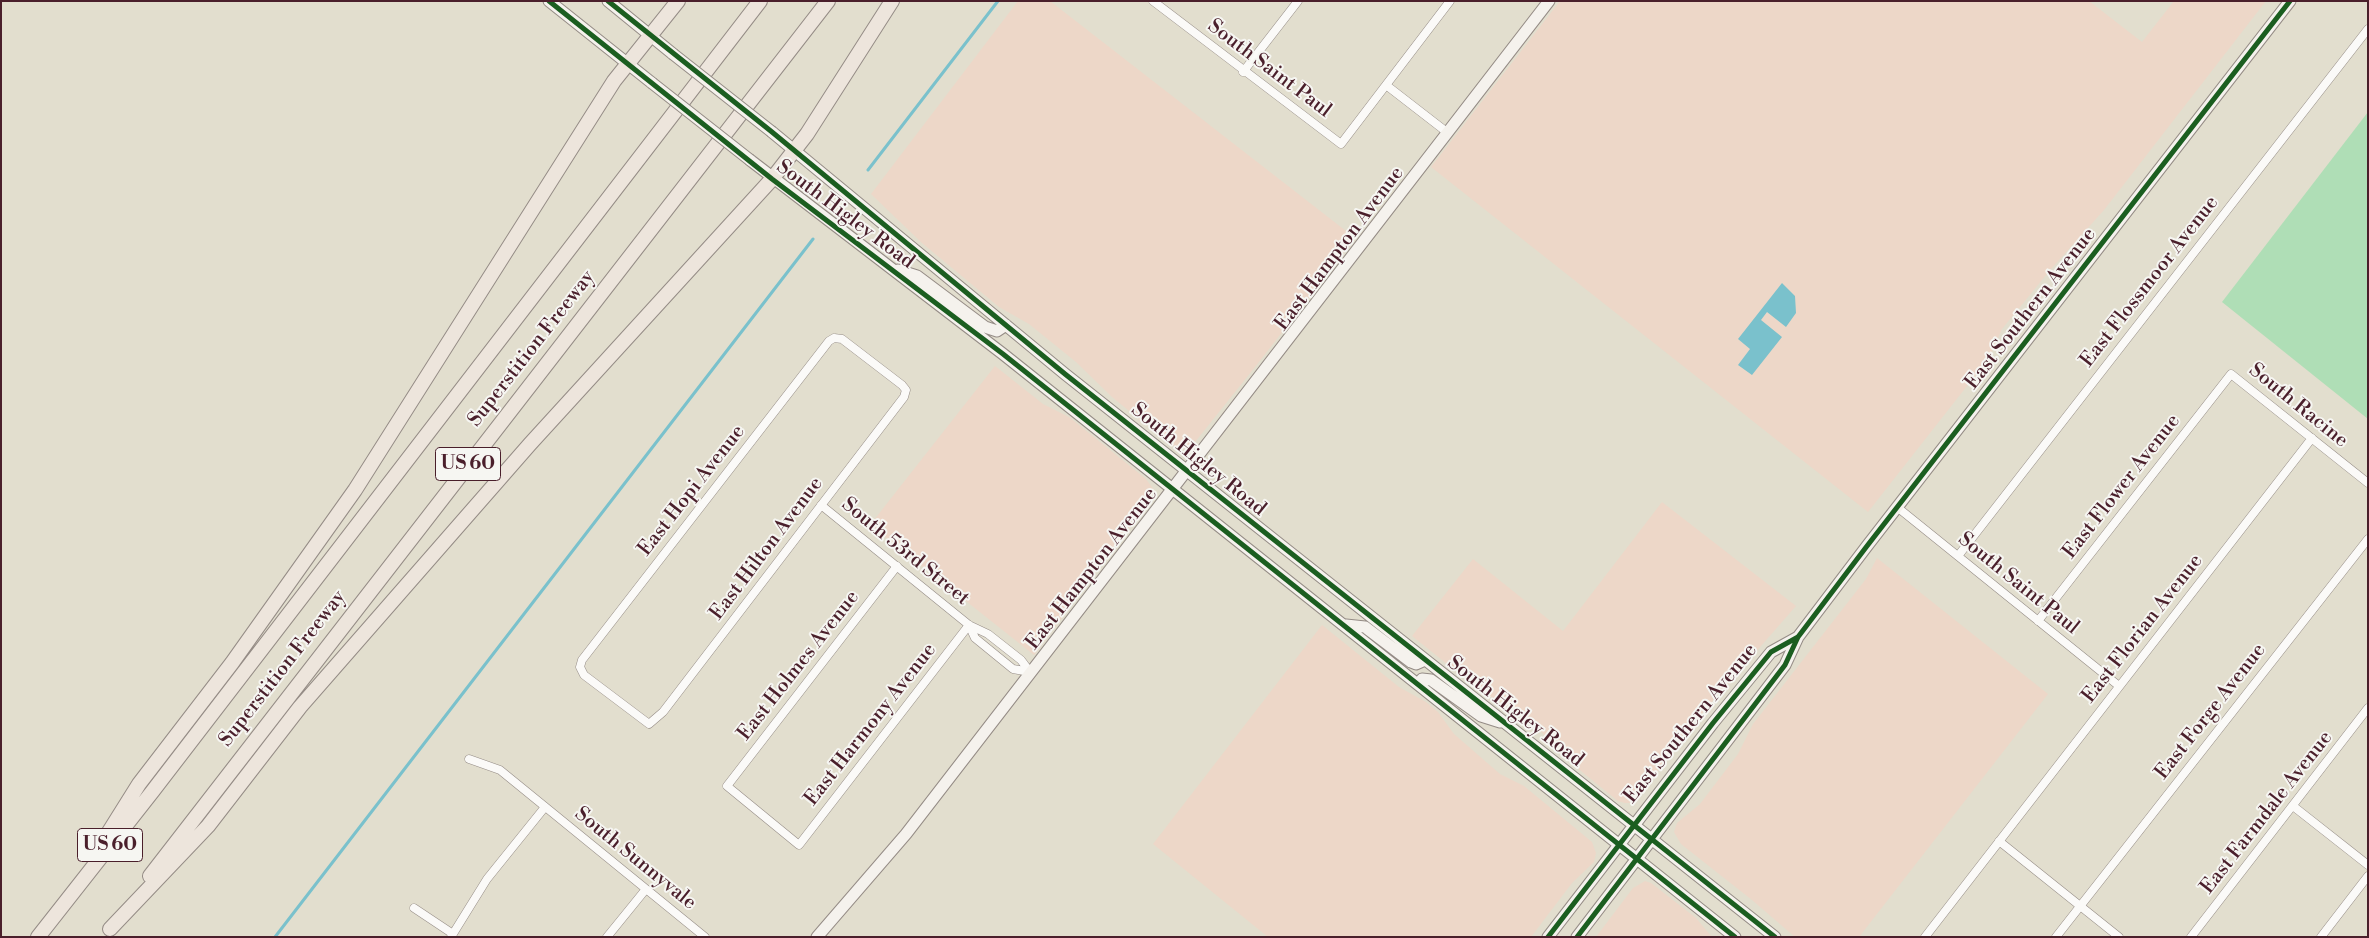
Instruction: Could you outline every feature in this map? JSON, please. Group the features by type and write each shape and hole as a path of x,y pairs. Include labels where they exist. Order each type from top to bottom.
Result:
{"highway":[{"path":"68,897 139,784 232,663 355,490 627,63 678,1"},
{"name":"Superstition Freeway","path":"38,937 158,785 760,1"},
{"name":"Superstition Freeway","path":"107,933 206,801 828,1"},
{"path":"107,933 208,826 300,707 530,444 772,179 795,151 892,1"}],"main road":[{"name":"South Higley Road","path":"549,1 772,179 1003,354 1174,488 1735,937"},
{"name":"South Higley Road","path":"608,1 772,132 1187,471 1775,937"},
{"name":"East Hampton Avenue","path":"817,937 906,834 1549,1"},
{"name":"East Southern Avenue","path":"1578,937 1786,665 1798,638 1897,507 2290,1"},
{"path":"889,268 917,276 985,327 997,331 1006,325"},
{"path":"1346,625 1366,627 1411,662 1416,664 1425,660"},
{"name":"East Southern Avenue","path":"1548,937 1771,652 1798,638"},
{"path":"1419,683 1422,679 1431,680 1481,716 1506,724"}],"street":[{"name":"South Saint Paul","path":"1153,1 1243,72 1341,144 1386,85"},
{"path":"1243,72 1298,1"},
{"path":"1448,133 1386,85 1450,1"},
{"name":"East Flossmoor Avenue","path":"1958,556 2368,29"},
{"name":"East Hilton Avenue","path":"649,724 663,712 904,397 906,390 842,339 834,338"},
{"name":"East Hopi Avenue","path":"649,724 584,675 580,667 582,660 829,341 834,338"},
{"name":"South Racine","path":"2231,374 2368,483"},
{"name":"East Flower Avenue","path":"2038,621 2231,374"},
{"name":"East Florian Avenue","path":"1925,937 2312,438"},
{"name":"South 53rd Street","path":"821,505 969,625 979,629 1021,660 1030,672"},
{"name":"South Saint Paul","path":"1897,507 2119,686"},
{"name":"East Forge Avenue","path":"2056,937 2368,539"},
{"name":"East Holmes Avenue","path":"799,845 727,786 897,566"},
{"name":"South 53rd Street","path":"969,625 975,638 1013,669 1030,672"},
{"name":"East Harmony Avenue","path":"799,845 969,625"},
{"path":"998,656 1005,648"},
{"name":"East Farmdale Avenue","path":"2191,937 2368,708"},
{"name":"South Sunnyvale","path":"468,759 500,770 705,937"},
{"path":"2293,806 2368,865"},
{"path":"414,908 452,935 487,879 545,807"},
{"path":"2000,841 2119,937"},
{"path":"2321,937 2368,876"},
{"path":"607,937 646,889"}],"shaded area":[{"path":"1018,1 1050,1 1355,238 1191,447 1179,449 1171,445 1112,397 1076,362 1029,324 999,307 922,243 871,194"},
{"path":"1560,1 2089,1 2142,42 2174,1 2266,1 2104,210 2051,269 2002,329 1989,358 1868,512 1431,167"},
{"path":"995,366 1043,404 1069,417 1146,479 1154,490 1153,496 1034,655 870,525"},
{"path":"1662,502 1796,606 1690,727 1641,794 1630,803 1625,803 1618,801 1560,754 1539,729 1512,707 1482,692 1412,636 1473,559 1563,631"},
{"path":"1877,558 2048,694 1859,937 1795,937 1681,844 1674,832 1677,823 1700,804 1738,754 1753,724 1866,579"},
{"path":"1322,625 1399,687 1426,702 1438,712 1454,734 1500,774 1524,786 1592,842 1596,853 1594,862 1572,883 1531,937 1268,937 1153,844"},
{"path":"1645,881 1651,883 1696,918 1712,937 1596,937 1633,888"}],"green space":[{"path":"2368,112 2368,419 2222,302"}],"water":[{"path":"1782,283 1795,296 1796,313 1786,327 1767,312 1761,320 1782,337 1752,375 1738,365 1750,349 1738,339"}],"waterway":[{"path":"868,170 998,1"},
{"path":"275,937 813,239"}],"cycle path":[{"path":"549,1 772,179 1003,354 1735,937"},
{"path":"608,1 772,132 1065,374 1775,937"},
{"path":"1577,937 1785,665 1798,637 1867,546 2290,1"},
{"path":"1548,937 1713,723 1771,652 1798,637"}]}
